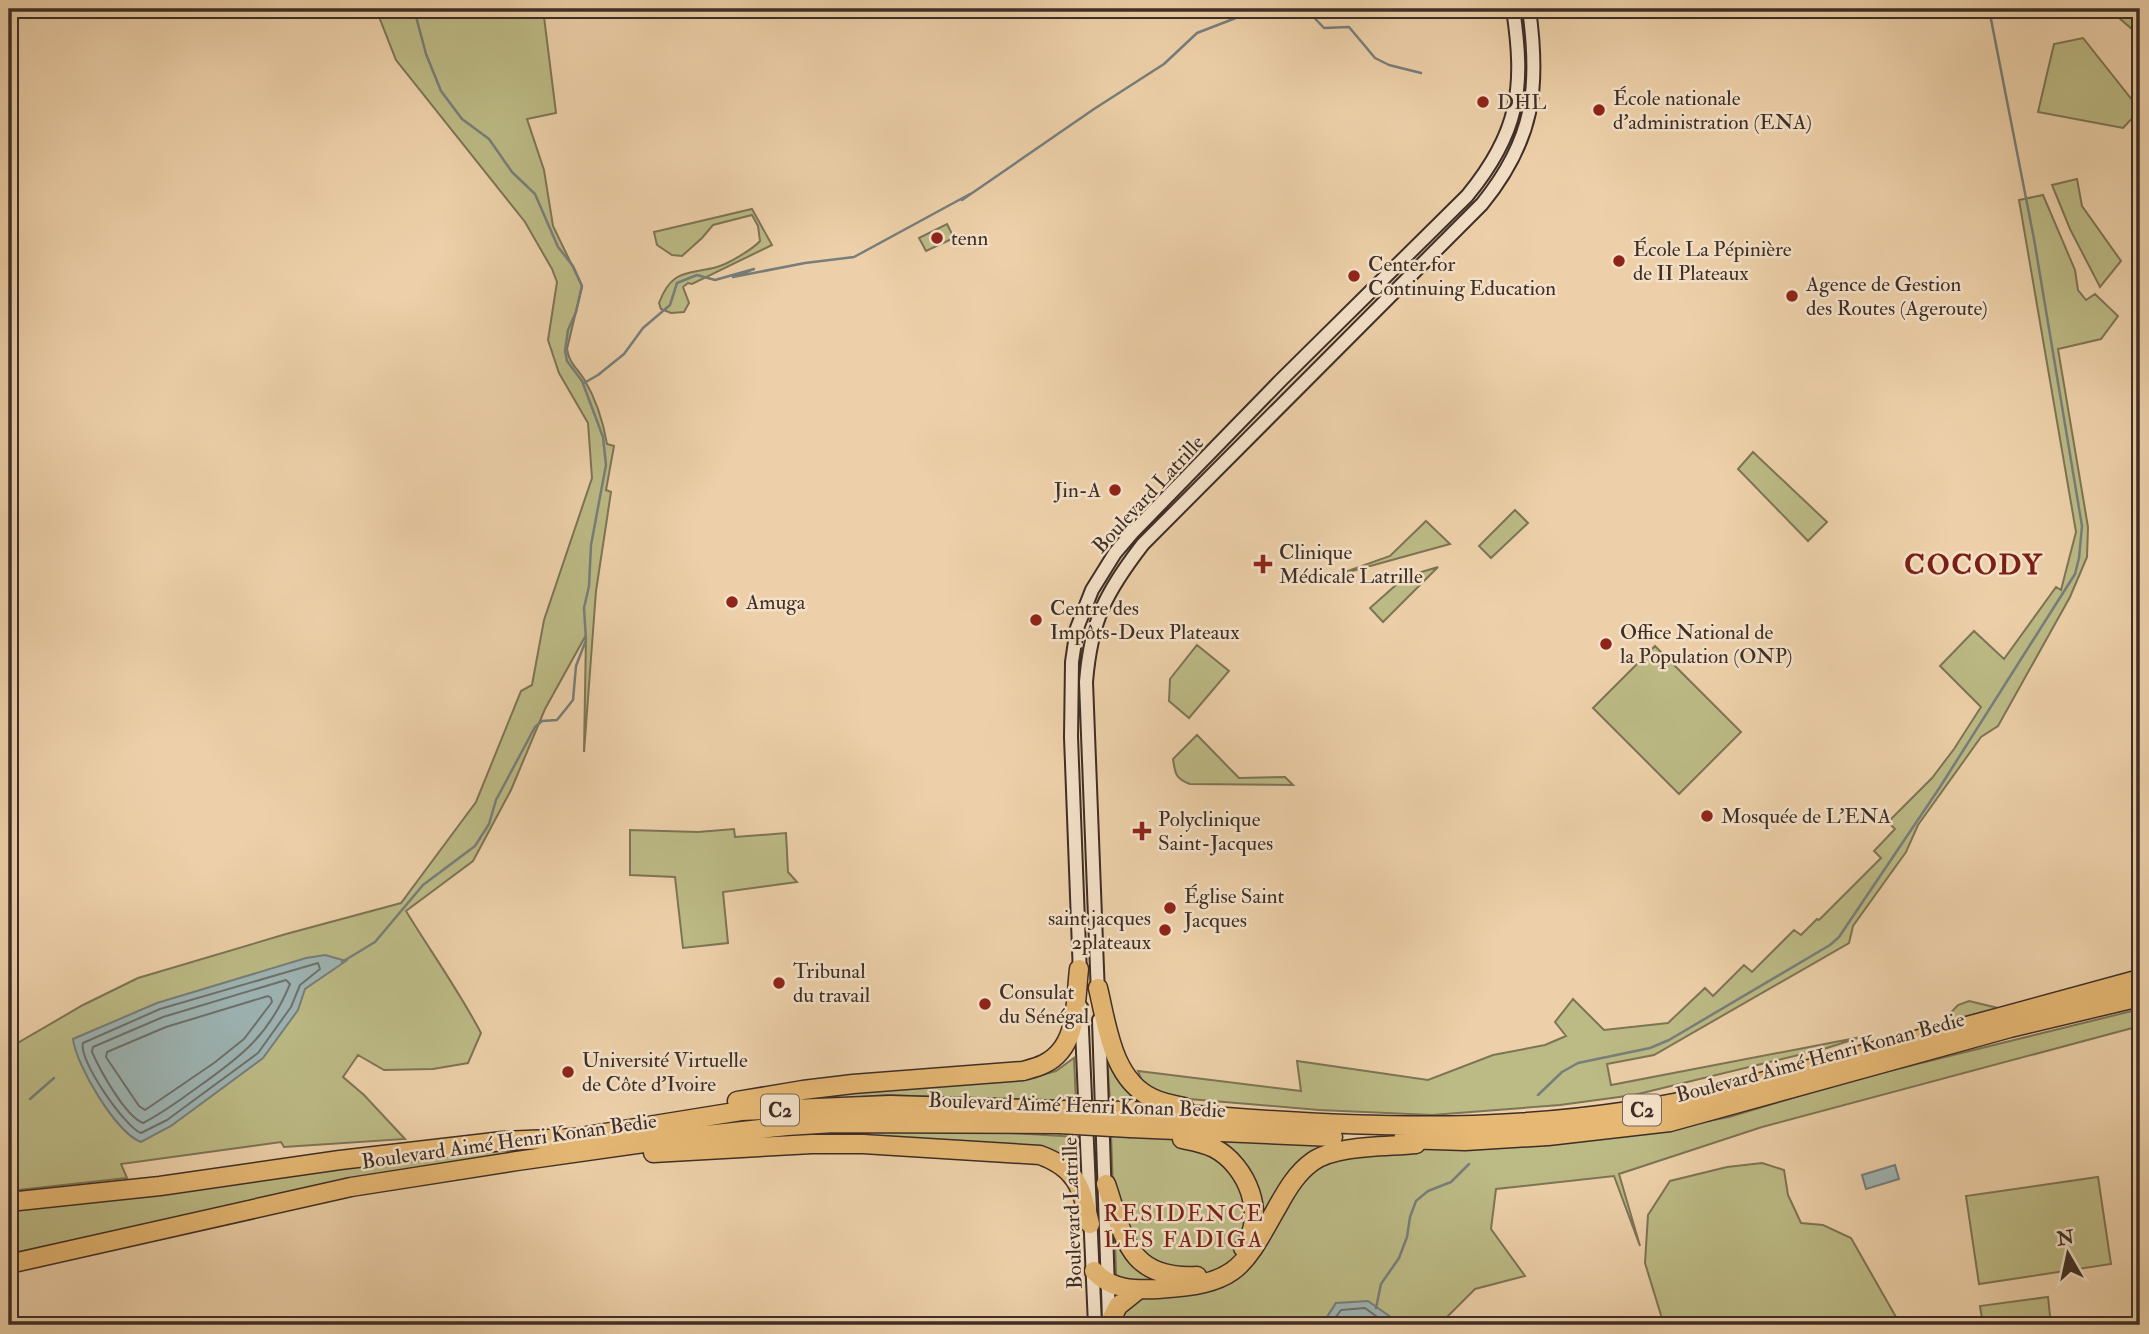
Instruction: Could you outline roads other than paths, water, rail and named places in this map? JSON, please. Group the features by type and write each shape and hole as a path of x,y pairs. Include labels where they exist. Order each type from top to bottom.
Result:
{"highway":[{"name":"C2","path":"503,1140 803,1090 1023,1071 1045,1064 1060,1053 1069,1040 1079,969"},
{"name":"Boulevard Aimé Henri Konan Bedie","path":"1131,1119 1225,1116 1277,1122 1421,1127 1548,1122 1610,1115 1668,1106 1721,1093 2140,979"},
{"path":"1098,988 1118,1063 1135,1085 1152,1098 1225,1116"},
{"name":"Boulevard Aimé Henri Konan Bedie","path":"9,1202 160,1186 503,1140 574,1138 741,1111 890,1105 1451,1140 1548,1136 1670,1122 2010,1028 2140,997"},
{"name":"Boulevard Aimé Henri Konan Bedie","path":"9,1264 351,1188 517,1161 787,1126 1059,1117"},
{"path":"1106,1184 1123,1239 1130,1251 1142,1262 1167,1275 1200,1276 1228,1264 1247,1242 1252,1228 1253,1201 1244,1177 1227,1156 1203,1144 1131,1119"},
{"path":"1094,1271 1108,1284 1138,1290 1206,1284 1226,1277 1251,1254 1296,1176 1313,1161 1341,1151 1451,1140"},
{"path":"517,1161 812,1144 1014,1152 1040,1155 1066,1168 1081,1187 1090,1224"},
{"path":"1105,1325 1118,1306 1138,1290"}],"main road":[{"name":"Boulevard Latrille","path":"1105,1325 1094,1310 1079,969 1070,681 1077,628 1092,590 1115,553 1132,533 1481,180 1502,146 1514,111 1520,72 1513,9"},
{"name":"Boulevard Latrille","path":"1105,1325 1108,1284 1106,1184 1086,682 1093,632 1115,581 1143,544 1495,189 1517,152 1532,103 1535,61 1529,9"}],"water":[{"path":"325,955 346,961 305,989 298,1010 263,1058 171,1126 141,1142 120,1126 109,1112 81,1065 73,1039 157,1003 306,958"},
{"path":"1895,1165 1899,1179 1866,1189 1862,1175"},
{"path":"1368,1301 1395,1320 1395,1325 1322,1325 1336,1303"}],"waterway":[{"path":"342,962 375,942 423,885 475,846 489,824 496,800 535,727 542,721 557,720 573,700 576,666 586,640 584,608 589,586 591,545 606,465 603,437 582,381 567,361 565,351 568,330 576,312 582,286 573,266 558,247 535,194 512,172 489,139 462,119 441,91 426,54 414,9"},
{"path":"584,383 624,354 643,328 670,305 677,283 697,275 715,280 754,269 733,277 854,257 970,194 962,200 1164,64 1197,33 1259,9"},
{"path":"1306,9 1324,28 1349,27 1375,58 1389,65 1421,73"},
{"path":"1538,1095 1562,1072 1578,1063 1650,1048 1669,1040 1830,945 1839,937 1940,787 2075,574 2082,526 2034,239 1989,9"},
{"path":"30,1099 54,1078"},
{"path":"1376,1308 1381,1284 1399,1258 1407,1237 1416,1201 1428,1191 1451,1182 1469,1164"}],"place":[{"name":"DHL","path":"1483,102"},
{"name":"École nationale d'administration (ENA)","path":"1599,110"},
{"name":"tenn","path":"937,238"},
{"name":"École La Pépinière de II Plateaux","path":"1619,261"},
{"name":"Center for Continuing Education","path":"1354,276"},
{"name":"Agence de Gestion des Routes (Ageroute)","path":"1792,296"},
{"name":"Jin-A","path":"1115,490"},
{"name":"Clinique Médicale Latrille","path":"1263,564"},
{"name":"Amuga","path":"732,602"},
{"name":"Centre des Impôts-Deux Plateaux","path":"1036,620"},
{"name":"Office National de la Population (ONP)","path":"1606,644"},
{"name":"Mosquée de L'ENA","path":"1707,816"},
{"name":"Polyclinique Saint-Jacques","path":"1142,831"},
{"name":"Église Saint Jacques","path":"1170,908"},
{"name":"saint jacques 2plateaux","path":"1165,930"},
{"name":"Tribunal du travail","path":"779,983"},
{"name":"Consulat du Sénégal","path":"985,1004"},
{"name":"Université Virtuelle de Côte d'Ivoire","path":"568,1072"}],"district":[{"name":"COCODY","path":"1974,564"},
{"name":"RESIDENCE LES FADIGA","path":"1184,1226"}]}
